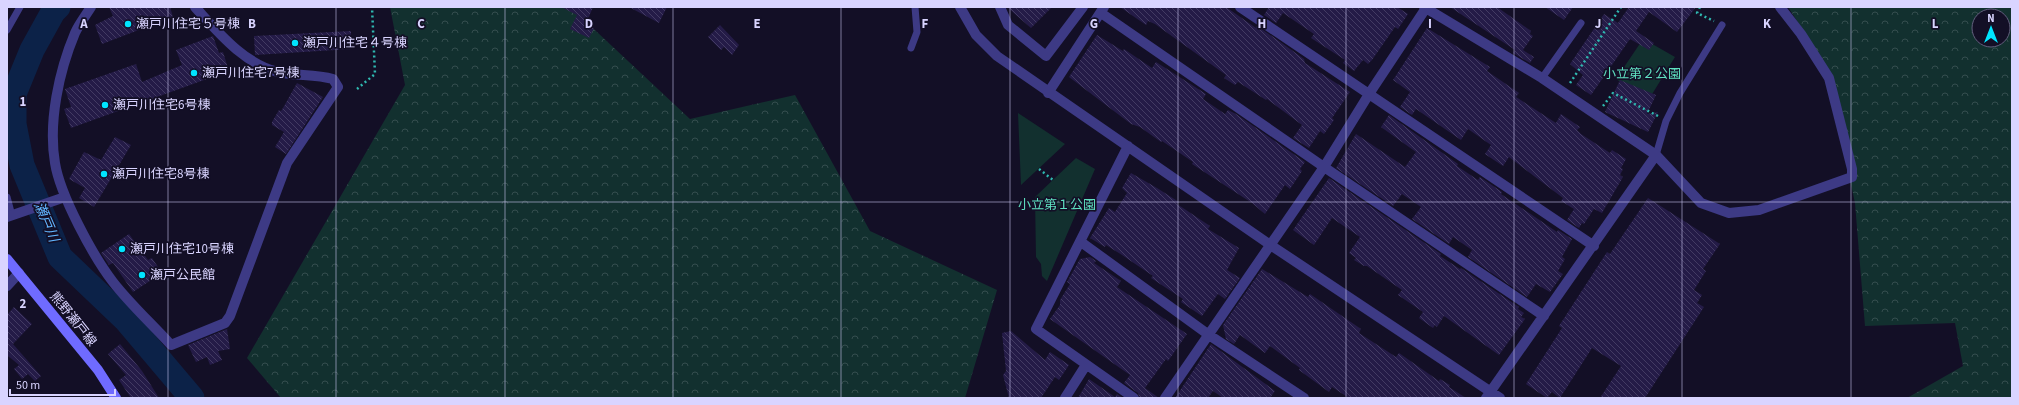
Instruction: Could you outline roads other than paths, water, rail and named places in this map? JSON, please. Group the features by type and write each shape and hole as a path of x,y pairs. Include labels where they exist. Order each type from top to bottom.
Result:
{"main road":[{"name":"熊野瀬戸線","path":"7,258 98,370 116,398"}],"street":[{"path":"91,7 75,32 60,77 53,121 55,163 61,199 114,282 171,345 225,323 230,316 287,163 338,87 333,78 319,75 280,72 264,67 246,57 195,7"},
{"path":"960,7 976,35 997,56 1048,93 1128,146 1488,395 1500,398"},
{"path":"1000,7 1008,26 1046,56 1082,7"},
{"path":"1240,7 1594,246"},
{"path":"1164,398 1209,335 1269,244 1324,167 1369,94 1426,7 1542,78 1656,155 1701,203 1729,213 1759,210 1852,177 1852,169 1829,78 1801,34 1780,7"},
{"path":"1048,93 1103,10 1324,167 1544,316"},
{"path":"1128,146 1036,329 1134,398"},
{"path":"1488,395 1594,246 1656,155"},
{"path":"12,216 61,199"},
{"path":"1081,242 1209,335 1304,398"},
{"path":"7,286 19,273"},
{"path":"1065,398 1086,365"}],"lane":[{"path":"7,30 20,7"},
{"path":"911,48 917,32 914,7"},
{"path":"1542,78 1581,23"},
{"path":"1656,155 1666,121 1680,93 1722,24"},
{"path":"7,197 12,216"}],"waterway":[{"name":"瀬戸川","path":"58,7 53,12 32,50 14,94 14,124 22,165 60,257 126,320 192,398"}],"place":[{"name":"瀬戸川住宅５号棟","path":"128,24"},
{"name":"瀬戸川住宅４号棟","path":"295,43"},
{"name":"瀬戸川住宅7号棟","path":"194,73"},
{"name":"瀬戸川住宅6号棟","path":"105,105"},
{"name":"瀬戸川住宅8号棟","path":"104,174"},
{"name":"瀬戸川住宅10号棟","path":"122,249"},
{"name":"瀬戸公民館","path":"142,275"}],"park label":[{"name":"小立第２公園","path":"1642,74"},
{"name":"小立第１公園","path":"1057,205"}]}
